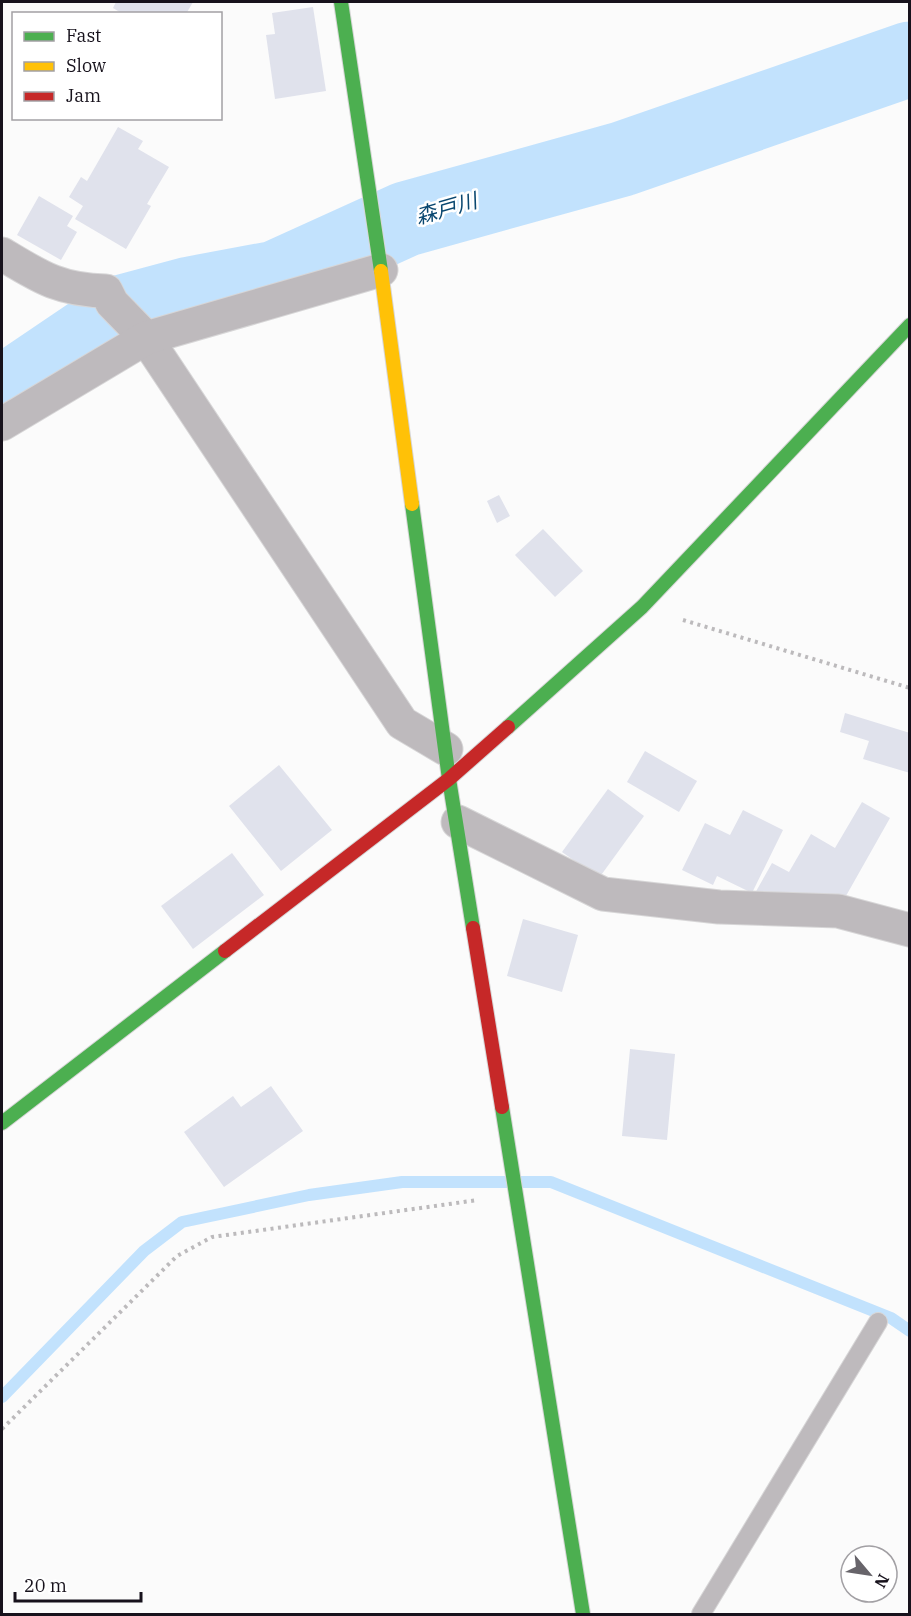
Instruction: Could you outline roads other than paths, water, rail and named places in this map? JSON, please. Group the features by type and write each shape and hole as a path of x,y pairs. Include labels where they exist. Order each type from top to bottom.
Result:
{"street":[{"path":"341,2 370,209 381,270 448,764 514,1195 583,1614"},
{"path":"2,254 50,282 81,290 106,291 112,303 146,338 402,723 448,764"},
{"path":"2,424 146,338 381,270"},
{"path":"2,1123 642,608 909,325"},
{"path":"458,822 603,894 719,907 838,911 909,930"}],"lane":[{"path":"701,1614 878,1322"}],"waterway":[{"name":"森戸川","path":"2,394 123,312 190,294 276,278 406,219 622,159 910,59"},
{"path":"2,1397 144,1251 182,1222 309,1195 402,1182 551,1182 891,1318 910,1331"}]}
